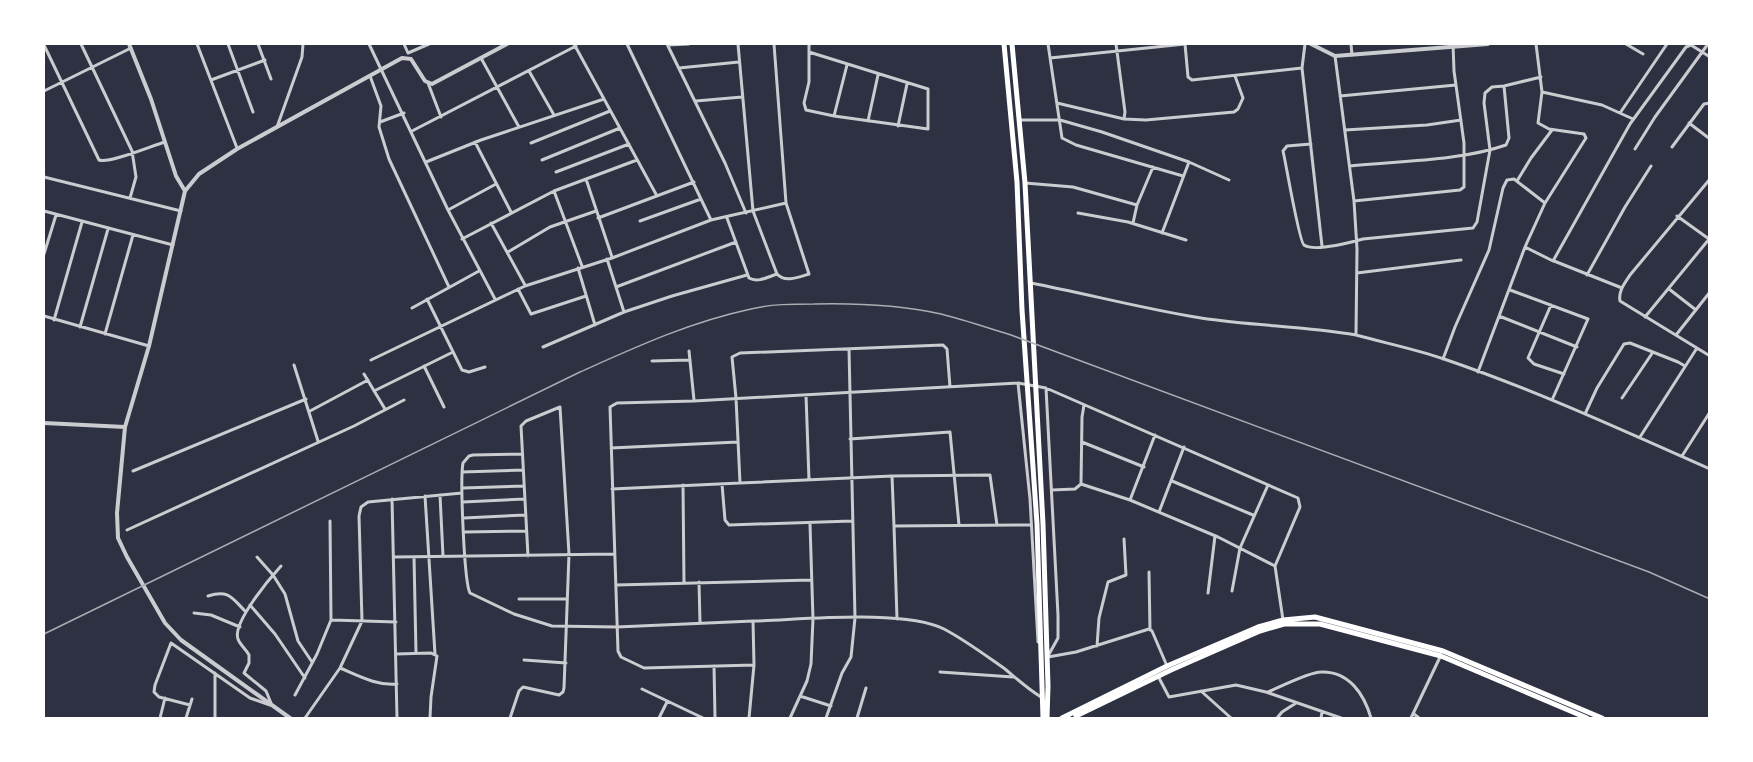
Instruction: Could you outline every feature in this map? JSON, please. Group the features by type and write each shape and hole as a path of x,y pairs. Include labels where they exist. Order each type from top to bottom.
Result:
{"highway":[{"path":"1005,44 1017,182 1022,310 1037,524 1043,718"},
{"path":"1012,44 1025,183 1046,572 1047,718"},
{"path":"1062,718 1258,627 1283,620 1315,617 1442,653 1602,718"},
{"path":"1070,718 1168,669 1260,631 1284,624 1320,624 1442,653 1587,718"}],"street":[{"path":"81,44 132,151 136,177 130,198"},
{"path":"197,44 237,149"},
{"path":"228,44 253,112"},
{"path":"258,44 271,79"},
{"path":"276,128 302,57 303,44"},
{"path":"369,44 404,113 462,239 495,299"},
{"path":"404,44 408,55 428,83 441,117"},
{"path":"290,718 181,640 165,623 127,557 118,538 117,513 125,427 149,346 185,191 199,174 237,149 429,44"},
{"path":"428,83 436,83 507,44"},
{"path":"627,44 711,220"},
{"path":"689,44 667,44 726,163 746,213"},
{"path":"738,44 753,211 777,274 783,279 809,274 786,203 774,44"},
{"path":"809,44 809,52 809,82 804,107 811,112 924,130 928,127 929,90 809,52"},
{"path":"1048,44 1062,138 1076,145 1184,176"},
{"path":"1116,44 1124,119"},
{"path":"1050,58 1185,44 1190,80 1302,68"},
{"path":"1305,44 1302,68 1322,246"},
{"path":"1311,44 1335,56 1488,44"},
{"path":"1351,44 1352,55"},
{"path":"1478,372 1525,247 1545,204 1586,138 1584,135 1542,127 1538,123 1542,92 1536,44"},
{"path":"1626,44 1643,54"},
{"path":"1620,113 1667,44"},
{"path":"1635,149 1655,117 1708,44"},
{"path":"44,45 45,54 63,82 99,160 106,162 132,151 165,142"},
{"path":"412,131 575,45 657,196"},
{"path":"1354,201 1460,190 1465,183 1453,45"},
{"path":"1553,261 1633,119 1687,45 1710,57"},
{"path":"44,91 130,46 151,99 176,176 185,191"},
{"path":"1335,56 1354,201 1357,273 1356,335"},
{"path":"481,58 519,128"},
{"path":"211,80 265,60"},
{"path":"679,68 739,62"},
{"path":"834,116 847,65"},
{"path":"529,71 554,115"},
{"path":"868,121 878,75"},
{"path":"370,76 381,106 380,134 389,159 449,287"},
{"path":"1058,103 1124,119 1146,120 1234,112 1243,98 1234,76"},
{"path":"1311,144 1287,146 1283,151 1302,243 1308,247 1473,228 1477,222 1490,150 1484,103 1485,93 1492,87 1541,77"},
{"path":"898,126 907,83"},
{"path":"1340,96 1456,85"},
{"path":"1350,166 1464,155 1506,145 1509,142 1504,86"},
{"path":"1542,92 1602,105 1633,119"},
{"path":"695,101 742,97"},
{"path":"426,162 475,142 604,99"},
{"path":"1672,147 1704,104 1710,104"},
{"path":"531,143 611,111"},
{"path":"380,122 404,113"},
{"path":"1018,120 1060,120 1189,162 1229,180"},
{"path":"1345,130 1427,125 1461,120"},
{"path":"1689,123 1710,139"},
{"path":"542,160 620,128"},
{"path":"1517,181 1552,130"},
{"path":"475,142 511,213"},
{"path":"556,172 628,144"},
{"path":"462,239 554,191 637,160"},
{"path":"1162,233 1189,162"},
{"path":"1132,223 1153,166"},
{"path":"1587,275 1651,166"},
{"path":"44,177 181,211"},
{"path":"1443,359 1490,250 1505,183 1510,178 1517,181 1545,204"},
{"path":"586,179 612,258"},
{"path":"1710,179 1630,275 1622,288 1620,301 1710,356"},
{"path":"598,218 694,182"},
{"path":"1025,183 1073,187 1137,205"},
{"path":"448,210 496,184"},
{"path":"554,191 580,267 595,325"},
{"path":"640,221 701,199"},
{"path":"371,360 525,286 612,258 711,220 786,203"},
{"path":"44,211 172,245"},
{"path":"508,252 539,232 565,220 596,211"},
{"path":"1078,213 1132,223 1186,240"},
{"path":"44,254 56,214"},
{"path":"1645,317 1709,238 1677,216"},
{"path":"727,218 749,278 763,279 777,274"},
{"path":"54,320 82,222"},
{"path":"491,223 525,286"},
{"path":"80,327 108,229"},
{"path":"105,334 133,235"},
{"path":"616,287 736,242"},
{"path":"1525,247 1553,261 1622,288"},
{"path":"607,259 624,312"},
{"path":"1357,273 1461,260"},
{"path":"412,308 479,271"},
{"path":"543,347 624,312 747,274"},
{"path":"1029,283 1200,318 1256,326 1312,328 1356,335 1443,359 1478,372 1552,400 1710,468"},
{"path":"518,289 531,314 586,296"},
{"path":"1669,289 1696,310"},
{"path":"1509,290 1588,319 1552,400"},
{"path":"1676,335 1710,292"},
{"path":"427,299 460,366 466,372 485,367"},
{"path":"1551,305 1528,355 1529,361 1564,374"},
{"path":"44,316 149,346"},
{"path":"1499,316 1577,347"},
{"path":"1585,414 1597,388 1624,344 1630,343 1685,366"},
{"path":"740,483 736,398 731,361 735,354 946,346 950,387"},
{"path":"1705,353 1710,347"},
{"path":"1640,437 1697,348"},
{"path":"826,718 842,673 851,657 855,618 849,349"},
{"path":"689,351 694,401"},
{"path":"375,391 453,352"},
{"path":"1622,398 1653,352"},
{"path":"652,361 690,360"},
{"path":"294,365 318,441"},
{"path":"424,366 444,407"},
{"path":"364,374 385,409"},
{"path":"310,411 368,380"},
{"path":"1018,383 1029,499 1037,630 1041,656"},
{"path":"754,665 644,668 621,657 618,651 610,448 609,411 612,404 1018,383 1046,388 1298,498 1300,507 1275,566 1283,620"},
{"path":"1046,388 1058,615 1058,638 1048,657"},
{"path":"806,395 808,480"},
{"path":"132,471 306,399"},
{"path":"127,530 404,400"},
{"path":"1082,484 1084,405"},
{"path":"510,718 519,691 523,687 563,693 566,663 568,554 560,406 526,421 521,426 528,556"},
{"path":"1682,456 1710,412"},
{"path":"44,423 125,427"},
{"path":"850,439 948,431 951,435 956,475 959,525"},
{"path":"1130,500 1155,435"},
{"path":"610,448 738,442"},
{"path":"1082,442 1144,467"},
{"path":"1159,512 1184,447"},
{"path":"522,454 469,456 464,463 462,472 465,557 467,585 470,593 537,622 567,627 855,618 924,622 940,627 958,637 1041,697"},
{"path":"462,472 523,470"},
{"path":"612,489 892,476 990,475 997,525"},
{"path":"892,476 897,619"},
{"path":"1172,481 1254,516"},
{"path":"722,484 726,524 810,524 852,521"},
{"path":"1052,490 1075,489 1082,484"},
{"path":"1082,484 1159,512 1215,536 1275,566"},
{"path":"1232,591 1240,548 1268,484"},
{"path":"463,488 524,486"},
{"path":"683,486 684,582"},
{"path":"305,718 340,668 362,621 360,510 363,505 368,502 393,499 463,493"},
{"path":"440,495 443,556"},
{"path":"425,496 437,660 430,718"},
{"path":"393,499 397,718"},
{"path":"463,502 525,499"},
{"path":"464,518 526,514"},
{"path":"295,695 331,620 330,521"},
{"path":"790,718 812,664 810,524"},
{"path":"894,526 1030,525"},
{"path":"465,532 526,531"},
{"path":"1208,593 1215,536"},
{"path":"1097,645 1099,618 1108,582 1126,575 1124,539"},
{"path":"394,557 615,554"},
{"path":"256,557 273,575 285,594 298,641 312,663"},
{"path":"414,557 416,653"},
{"path":"272,705 266,692 244,673 250,659 248,651 237,638 250,605 281,566"},
{"path":"1149,573 1150,630 1168,669"},
{"path":"616,585 811,580"},
{"path":"699,582 700,623"},
{"path":"208,596 225,593 246,612"},
{"path":"519,599 567,599"},
{"path":"250,605 275,634 305,678"},
{"path":"194,613 211,615 240,627"},
{"path":"331,620 396,622"},
{"path":"749,718 754,665 753,621"},
{"path":"1048,657 1076,652 1150,630"},
{"path":"190,705 155,694 154,689 171,643 250,698 272,705"},
{"path":"1411,718 1442,653"},
{"path":"396,654 435,654"},
{"path":"524,660 566,663"},
{"path":"714,666 716,718"},
{"path":"340,668 369,680 397,684"},
{"path":"940,672 1014,677"},
{"path":"1266,692 1319,672 1341,674 1358,689 1371,718"},
{"path":"215,673 215,718"},
{"path":"1158,676 1169,696 1236,685 1266,692 1341,718"},
{"path":"857,718 866,688"},
{"path":"642,689 703,718"},
{"path":"1201,691 1231,718"},
{"path":"800,696 831,706"},
{"path":"160,718 165,699"},
{"path":"186,718 192,699"},
{"path":"659,718 667,702"},
{"path":"1277,718 1296,703"},
{"path":"1321,718 1322,712"},
{"path":"1414,714 1419,718"}],"railway":[{"path":"44,634 622,353 728,314 766,306 798,304 862,304 910,308 950,316 1011,335 1649,572 1710,599"}]}
